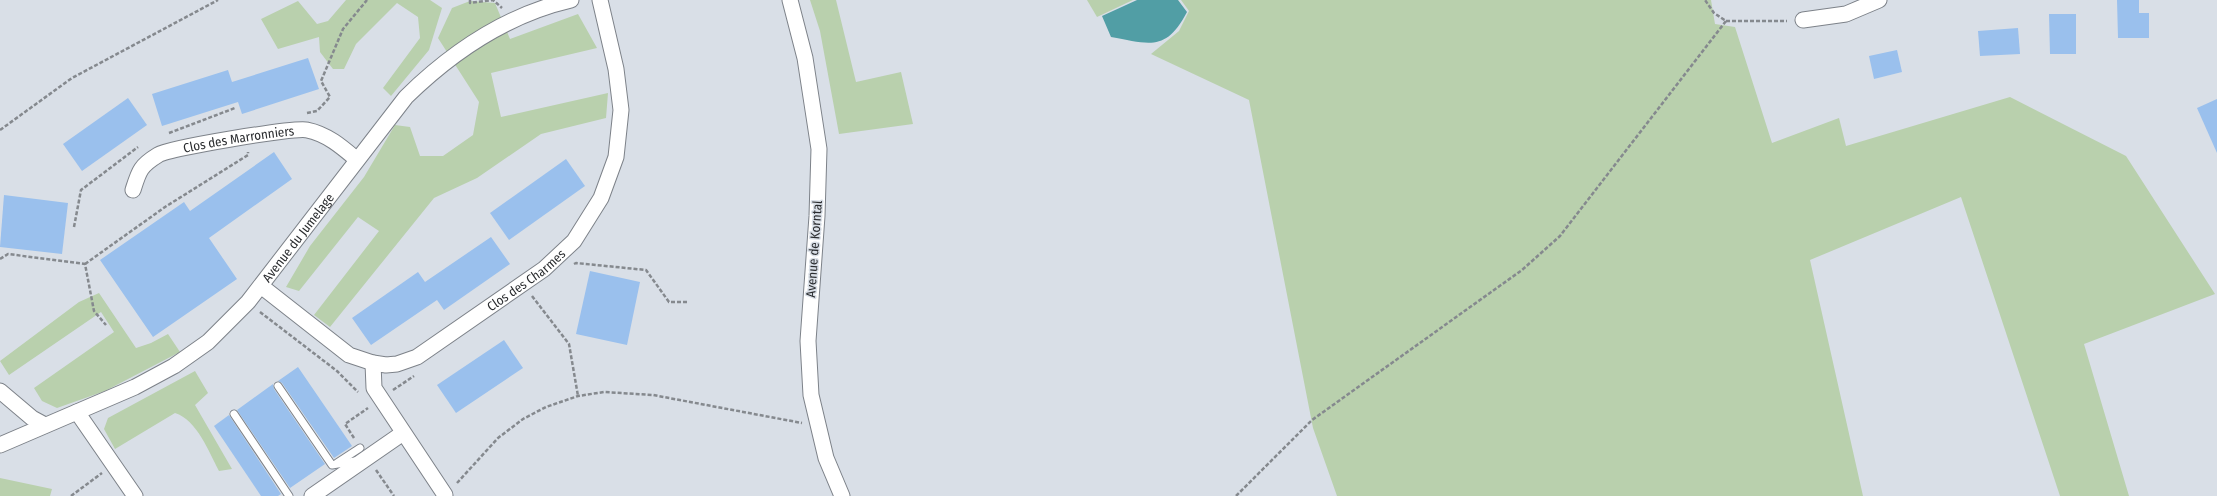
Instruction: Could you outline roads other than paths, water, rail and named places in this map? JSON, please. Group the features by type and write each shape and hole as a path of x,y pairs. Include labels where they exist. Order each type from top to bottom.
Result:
{"street":[{"name":"Avenue du Jumelage","path":"0,445 135,387 174,366 208,342 248,302 356,159 406,97 431,72 474,40 491,30 527,13 571,0"},
{"name":"Clos des Charmes","path":"261,286 349,354 373,363 386,365 397,364 417,357 544,269 574,241 601,198 616,157 621,110 616,69 600,0"},
{"name":"Avenue de Korntal","path":"790,0 805,58 819,149 817,216 808,341 811,395 826,458 842,496"},
{"path":"1803,20 1846,14 1879,0"},
{"name":"Clos des Marronniers","path":"133,190 141,168 167,151 306,130 319,133 339,145 356,159"},
{"path":"373,363 376,402 404,433 445,495"},
{"path":"0,391 32,418 45,425"},
{"path":"77,412 135,496"},
{"path":"312,496 364,453 404,433"}],"lane":[{"path":"278,386 332,466"},
{"path":"234,414 289,496"},
{"path":"332,466 364,453"},
{"path":"332,466 364,453"}],"water":[{"path":"1137,0 1178,0 1187,12 1172,34 1156,42 1136,42 1111,37 1102,16"}]}
